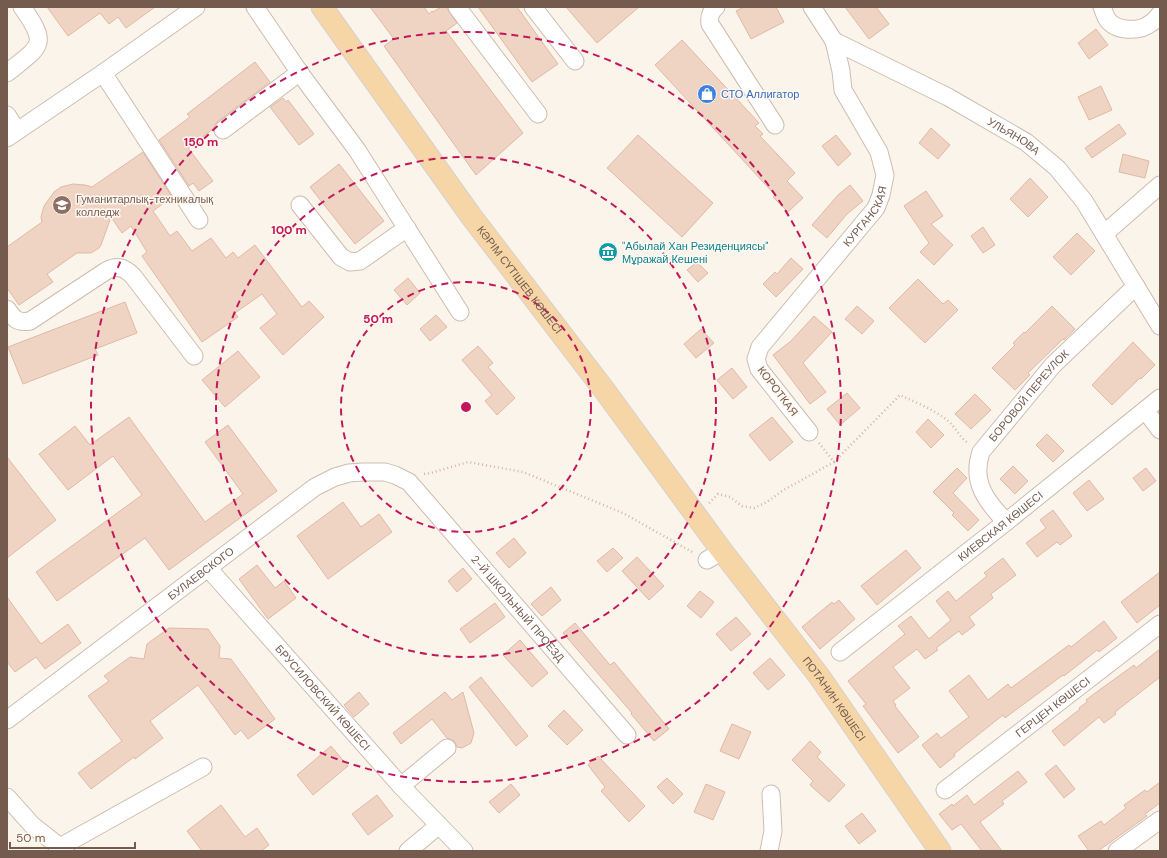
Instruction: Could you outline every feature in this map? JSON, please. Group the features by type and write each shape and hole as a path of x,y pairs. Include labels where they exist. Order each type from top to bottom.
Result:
{"main road":[{"name":"КӘРІМ СҮТІШЕВ КӨШЕСІ","path":"322,7 471,216 605,392 694,514 715,555"},
{"name":"ПОТАНИН КӨШЕСІ","path":"715,555 819,676 940,851"}],"street":[{"path":"7,73 34,50 38,44 39,38 36,28 22,7"},
{"path":"7,115 12,134 103,73 196,7"},
{"path":"255,7 357,150 460,312"},
{"path":"457,7 538,114"},
{"path":"533,7 575,61"},
{"path":"716,7 709,18 710,24 775,125"},
{"path":"812,7 834,41"},
{"path":"1102,7 1107,19 1112,24 1128,29 1144,28 1152,23 1160,14"},
{"name":"УЛЬЯНОВА","path":"834,41 948,97 1026,142 1057,168 1084,201 1160,326"},
{"name":"КУРГАНСКАЯ","path":"760,347 876,208 881,195 885,175 879,152 843,90 841,71 834,41"},
{"path":"223,130 300,72"},
{"path":"103,73 199,220"},
{"path":"1104,234 1160,185"},
{"path":"300,205 341,257 350,262 360,261 407,228"},
{"path":"7,308 15,319 22,322 30,321 106,271 113,267 120,267 127,270 133,276 194,356"},
{"name":"БОРОВОЙ ПЕРЕУЛОК","path":"1006,522 983,494 977,471 981,452 1053,365 1136,286"},
{"name":"КОРОТКАЯ","path":"760,347 756,359 759,369 810,432"},
{"name":"КИЕВСКАЯ КӨШЕСІ","path":"840,652 1006,522 1160,398"},
{"path":"1145,410 1160,430"},
{"name":"БУЛАЕВСКОГО","path":"7,720 315,487 335,477 349,473 375,472 402,478"},
{"name":"2-Й ШКОЛЬНЫЙ ПРОЕЗД","path":"402,478 627,735"},
{"name":"БРУСИЛОВСКИЙ КӨШЕСІ","path":"208,568 401,786 464,851"},
{"name":"ГЕРЦЕН КӨШЕСІ","path":"945,790 1160,624"},
{"path":"401,786 447,748"},
{"path":"7,797 32,825 63,849 203,767"},
{"path":"769,851 773,831 771,794"},
{"path":"1117,851 1160,820"},
{"path":"408,851 438,825"}],"path":[{"path":"694,514 718,494 730,497 742,506 754,508 767,502 782,491 834,462 900,395 920,404 948,420 964,441 981,452"},
{"path":"810,432 834,462"},
{"path":"402,478 431,473 468,462 523,472 623,513 715,555"}],"building":[{"path":"47,7 155,7 126,28 118,17 109,24 100,13 68,36"},
{"path":"370,7 424,7 429,14 441,7 446,7 457,23 446,31 523,133 476,175 384,46 394,39"},
{"path":"478,7 517,7 558,64 532,82"},
{"path":"566,7 639,7 597,43"},
{"path":"744,7 776,7 784,22 751,39 736,11"},
{"path":"845,7 876,7 889,24 869,39"},
{"path":"1096,29 1108,45 1089,59 1078,43"},
{"name":"СТО Аллигатор","path":"682,40 759,123 755,126 763,134 760,136 795,173 787,181 803,198 788,212 773,197 775,195 655,65"},
{"path":"255,62 270,82 217,122 213,129 188,148 213,181 199,191 193,183 189,186 159,140 190,117 187,114"},
{"path":"1101,86 1112,110 1089,120 1078,97"},
{"path":"283,98 286,102 288,100 314,134 299,145 270,107"},
{"path":"1119,124 1126,134 1092,158 1085,148"},
{"path":"931,128 950,145 938,159 919,143"},
{"path":"638,135 713,203 682,237 607,168"},
{"path":"836,135 851,154 838,166 822,146"},
{"path":"143,152 172,197 153,211 170,236 177,231 192,251 211,238 226,258 233,252 238,258 255,245 302,307 309,301 324,317 283,355 260,328 277,314 262,294 235,313 238,317 202,342 142,256 147,252 131,226 122,233 111,217 99,248 91,253 77,253 47,274 53,282 19,305 7,288 7,247 42,222 41,217 44,206 54,192 61,187 73,184 92,187"},
{"path":"1123,154 1149,161 1145,178 1119,172"},
{"path":"339,164 384,221 355,244 310,187"},
{"path":"1030,178 1048,197 1028,217 1010,199"},
{"path":"850,185 863,201 847,214 827,238 812,225 838,195"},
{"path":"926,191 943,216 931,224 953,245 934,265 920,252 929,243 904,206"},
{"path":"983,227 995,245 983,253 971,236"},
{"path":"1077,233 1095,251 1071,275 1053,257"},
{"path":"791,258 803,269 776,297 763,284 775,272 777,274"},
{"path":"697,262 708,273 698,282 687,270"},
{"path":"408,278 420,293 407,305 394,290"},
{"path":"918,279 943,304 948,300 958,310 925,343 889,308"},
{"path":"125,302 137,333 95,349 98,355 23,384 8,347"},
{"path":"857,306 874,321 862,334 845,319"},
{"path":"1052,306 1075,329 1028,373 1030,375 1015,390 992,368 1015,345 1013,343"},
{"path":"436,315 447,327 430,341 420,329"},
{"path":"814,316 832,332 803,363 826,392 810,404 773,355 791,341"},
{"path":"701,329 714,343 696,358 684,344"},
{"path":"1133,342 1155,365 1112,405 1092,385"},
{"path":"478,346 493,363 488,367 515,398 497,415 485,401 492,395 462,360"},
{"path":"238,351 260,377 225,407 202,380"},
{"path":"732,368 747,387 733,399 717,380"},
{"path":"847,393 860,408 840,425 827,409"},
{"path":"975,394 991,410 971,429 955,414"},
{"path":"129,417 205,522 243,494 205,442 228,425 277,491 169,570 145,538 57,601 36,572 142,495 113,456 68,490 39,454 75,426 90,445"},
{"path":"772,417 793,442 770,461 749,435"},
{"path":"928,419 944,435 931,448 916,432"},
{"path":"1047,434 1064,451 1053,462 1036,445"},
{"path":"7,457 56,520 7,558"},
{"path":"1013,466 1028,481 1015,494 1000,479"},
{"path":"957,468 967,478 953,493 979,520 968,531 952,515 954,513 933,492"},
{"path":"1146,468 1156,481 1143,491 1133,478"},
{"path":"1089,480 1104,499 1087,511 1073,493"},
{"path":"343,502 361,527 379,514 392,532 328,579 297,536"},
{"path":"1053,510 1072,536 1060,545 1057,542 1037,557 1026,543 1046,528 1040,520"},
{"path":"514,538 526,553 509,568 496,553"},
{"path":"613,548 623,558 607,572 597,561"},
{"path":"906,550 921,568 877,605 861,586"},
{"path":"637,557 664,586 649,600 622,571"},
{"path":"1003,558 1016,575 991,594 993,598 969,617 975,625 962,635 959,631 936,648 938,650 925,659 917,649 893,667 910,688 893,701 896,705 895,706 919,737 898,753 863,706 866,704 848,681 905,634 898,626 911,616 929,639 951,620 936,601 948,591 956,601 987,576 984,573"},
{"path":"257,565 275,588 284,581 296,598 268,619 239,579"},
{"path":"463,568 472,579 457,592 448,581"},
{"path":"1160,572 1160,605 1137,623 1121,602"},
{"path":"551,587 561,600 542,616 531,604"},
{"path":"700,591 714,602 701,618 687,606"},
{"path":"7,597 41,644 68,624 81,643 45,669 36,657 15,672 7,662"},
{"path":"839,600 855,619 820,649 802,627 832,602 834,604"},
{"path":"495,603 505,617 470,643 460,629"},
{"path":"736,617 751,634 731,651 716,634"},
{"path":"1104,621 1117,638 1099,652 1097,650 1064,676 1063,675 1005,718 1003,715 954,754 955,756 940,768 922,745 937,733 941,738 969,717 949,691 969,675 988,700 1008,684 1011,688 1069,645 1071,647"},
{"path":"575,623 610,665 614,662 669,729 654,741 631,714 632,713 563,633"},
{"path":"169,628 208,629 220,646 219,658 231,659 275,719 248,739 241,730 235,735 198,685 150,721 163,738 135,759 134,757 91,789 78,773 122,741 88,696 109,681 104,676 130,657 144,659 147,644"},
{"path":"520,640 548,673 532,687 503,655"},
{"path":"1160,649 1160,677 1115,712 1116,714 1104,723 1099,717 1064,746 1052,731 1080,709 1079,708 1087,702 1086,700 1134,665 1136,668"},
{"path":"770,658 785,675 768,690 753,673"},
{"path":"481,677 528,736 516,746 469,687"},
{"path":"359,692 369,704 354,717 344,705"},
{"path":"445,692 452,700 463,692 474,733 471,743 462,748 457,747 454,741 447,738 432,719 401,744 393,733"},
{"path":"564,710 583,730 567,745 548,726"},
{"path":"732,724 751,732 739,759 720,751"},
{"path":"810,741 821,752 817,757 845,785 829,802 810,785 813,781 792,760"},
{"path":"331,746 348,766 313,795 297,775"},
{"path":"598,756 645,806 629,822 601,791 605,787 588,765"},
{"path":"1056,765 1075,789 1064,798 1045,774"},
{"path":"1018,771 1027,782 1002,801 1004,804 980,822 1002,851 982,851 961,824 952,830 939,814 952,804 953,806 967,795 974,805"},
{"path":"667,778 683,794 673,804 657,787"},
{"path":"1160,782 1160,803 1145,814 1147,816 1098,851 1089,851 1078,836 1101,821 1104,825 1126,808 1124,805 1145,790 1147,792"},
{"path":"511,784 520,795 499,813 489,802"},
{"path":"706,784 725,792 713,820 694,812"},
{"path":"377,795 393,816 368,835 352,814"},
{"path":"221,805 245,837 257,828 269,845 261,851 202,851 187,831"},
{"path":"862,813 876,831 859,844 845,826"}],"place":[{"name":"СТО Аллигатор","path":"707,94"},
{"name":"Гуманитарлық-техникалық колледж","path":"62,205"},
{"name":"\"Абылай Хан Резиденциясы\" Мұражай Кешені","path":"608,252"}]}
